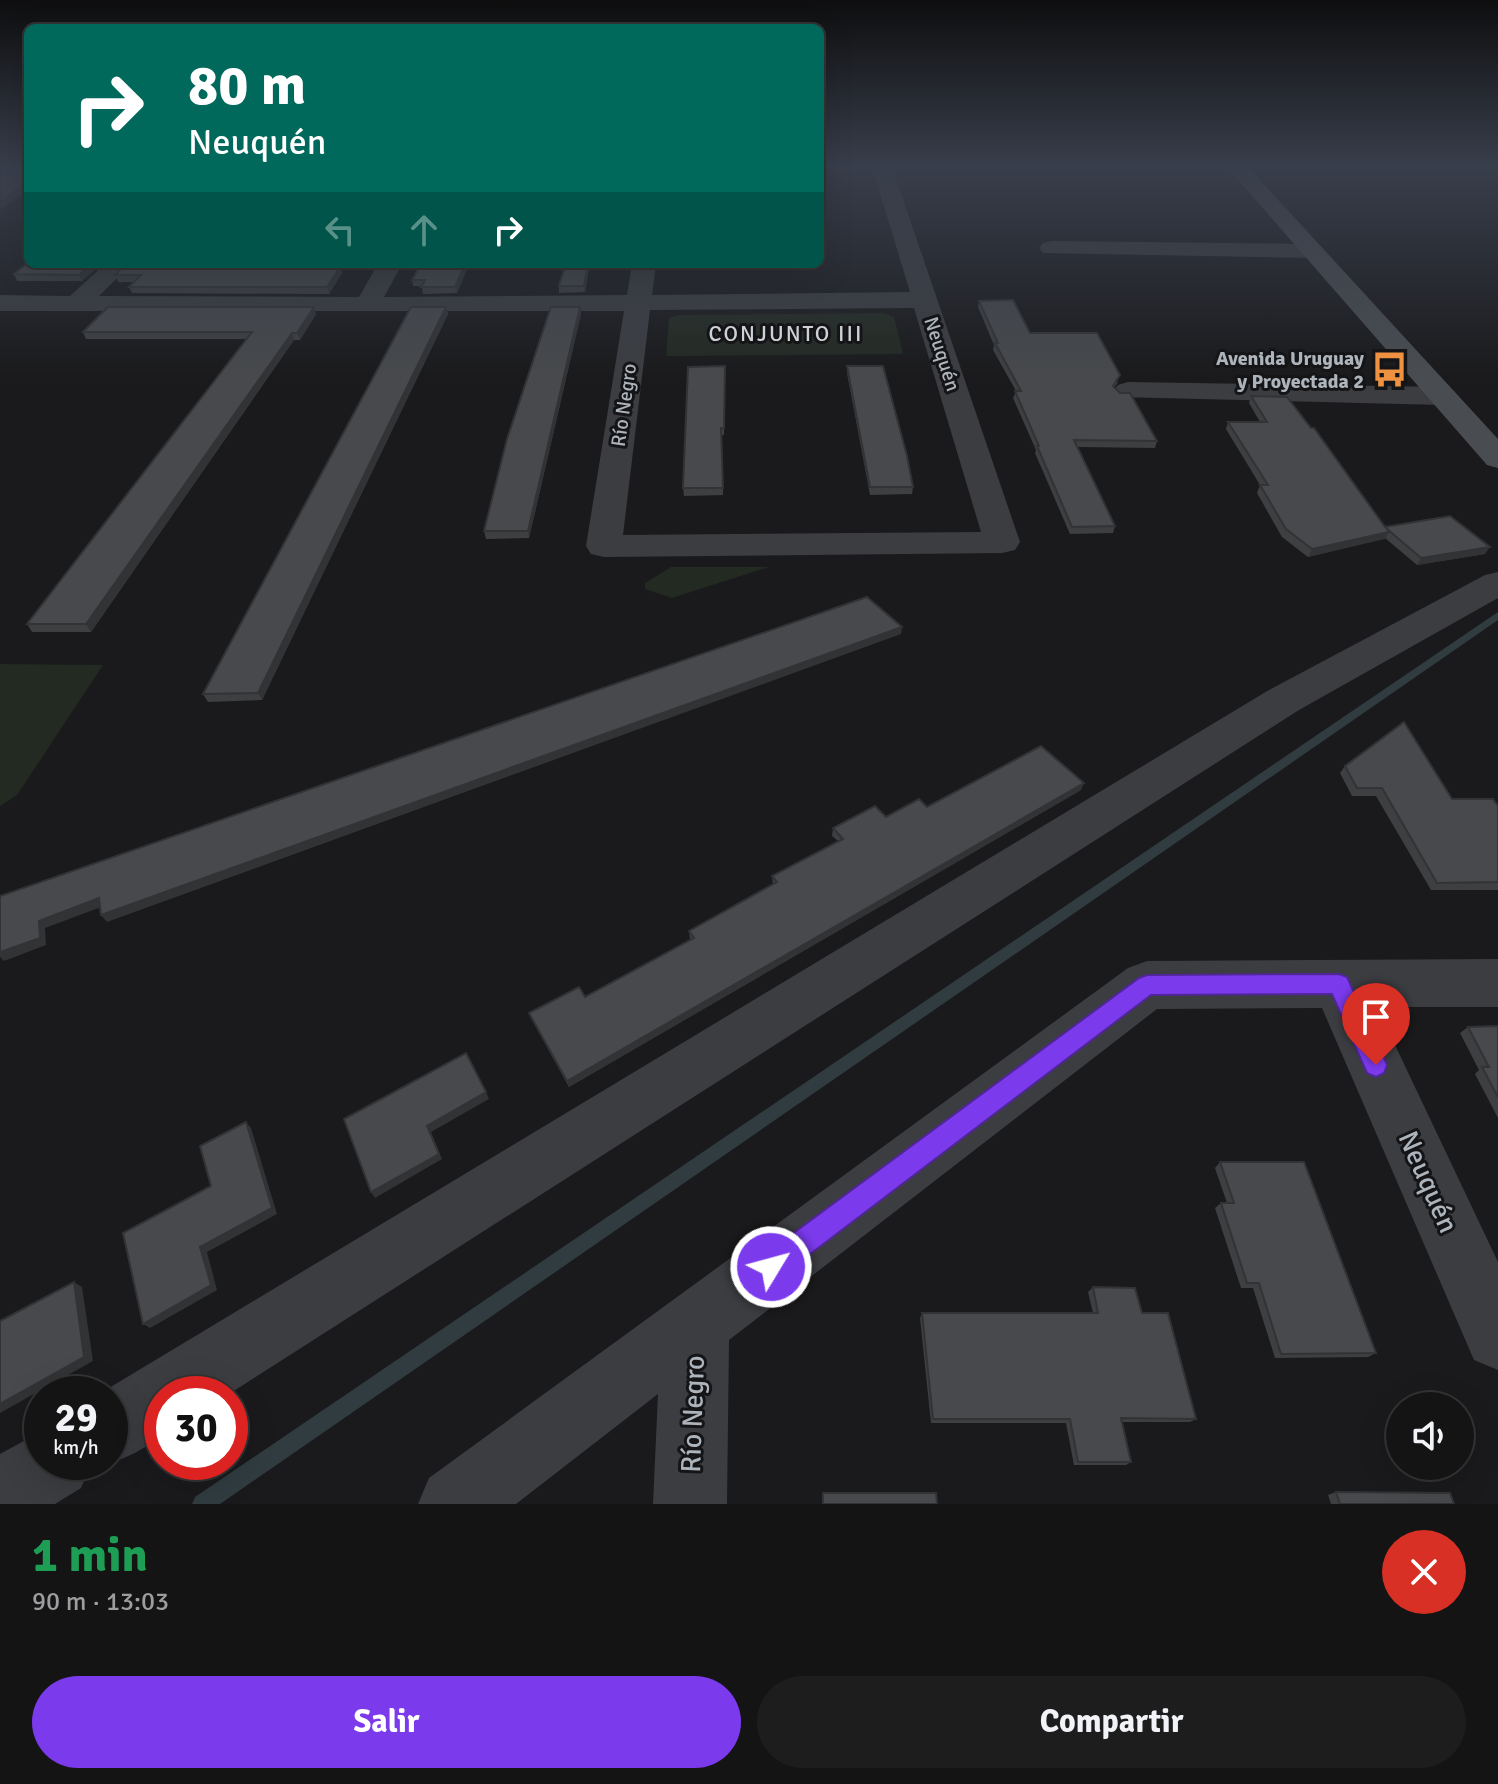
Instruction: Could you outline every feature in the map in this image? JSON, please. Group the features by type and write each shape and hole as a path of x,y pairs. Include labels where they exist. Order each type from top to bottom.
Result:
{"main road":[{"path":"1300,237 1498,458"}],"street":[{"name":"Neuquén","path":"604,546 1002,542 904,237"},
{"path":"1051,248 1312,251"},
{"path":"76,304 115,268"},
{"path":"367,305 388,268"},
{"name":"Río Negro","path":"604,546 643,268"},
{"path":"0,303 367,305 924,300"},
{"path":"1128,391 1443,396"},
{"path":"195,1376 1271,709 1498,583"},
{"path":"455,1504 1147,985 1498,983"},
{"name":"Neuquén","path":"1339,984 1498,1336"},
{"name":"Río Negro","path":"690,1504 695,1323"},
{"path":"0,1496 26,1480"}],"shaded area":[{"path":"884,313 894,317 903,354 666,356 669,318 678,315"},
{"path":"671,567 769,567 672,598 645,589 645,583"},
{"path":"0,664 103,665 17,795 0,806"}],"building":[{"path":"24,266 87,268 79,275 14,274"},
{"path":"122,268 339,268 327,287 129,287 141,275 115,275"},
{"path":"419,268 463,268 455,287 421,287 425,280 412,280"},
{"path":"565,268 587,268 584,286 559,286"},
{"path":"1013,300 1030,333 1097,333 1120,375 1113,386 1120,393 1130,393 1157,441 1074,440 1115,526 1072,527 1015,391 1021,391 995,343 998,343 979,301"},
{"path":"108,307 314,307 297,333 292,333 86,624 27,624 252,332 83,332"},
{"path":"411,307 446,307 258,693 203,694"},
{"path":"551,307 580,307 528,531 484,531 507,439"},
{"path":"725,366 724,428 721,428 723,488 683,488 688,367"},
{"path":"847,366 883,366 913,487 870,487"},
{"path":"1251,396 1287,397 1314,428 1385,527 1450,516 1490,547 1421,558 1386,528 1389,532 1312,549 1286,529 1260,485 1268,485 1228,422 1267,422"},
{"path":"867,597 902,627 101,915 99,898 39,921 40,938 0,952 0,896"},
{"path":"1404,722 1452,799 1493,799 1498,806 1498,882 1437,883 1382,788 1357,788 1345,766"},
{"path":"1041,746 1084,783 567,1081 529,1013 579,987 585,997 694,938 689,931 777,882 772,876 843,839 833,828 875,806 886,817 919,799 927,807"},
{"path":"1498,1026 1498,1097 1482,1067 1489,1067 1468,1027"},
{"path":"466,1053 486,1092 427,1126 439,1154 371,1192 344,1119"},
{"path":"246,1122 272,1208 200,1247 211,1285 143,1324 123,1233 211,1186 200,1146"},
{"path":"1220,1162 1304,1162 1376,1353 1281,1354 1259,1283 1247,1283 1221,1203 1234,1203"},
{"path":"74,1282 84,1357 50,1376 24,1376 24,1391 0,1404 0,1321"},
{"path":"1093,1287 1135,1288 1142,1313 1168,1313 1196,1419 1121,1418 1131,1462 1078,1462 1070,1419 933,1419 922,1313 1098,1313"},
{"path":"1336,1492 1450,1493 1454,1504 1340,1504"},
{"path":"823,1493 936,1493 937,1504 823,1504"}],"waterway":[{"path":"202,1504 1498,615"}],"place":[{"name":"Avenida Uruguay y Proyectada 2","path":"1390,370"}],"district":[{"name":"CONJUNTO III","path":"786,333"}],"route":[{"path":"771,1267 1147,985 1339,984 1376,1065"}]}
